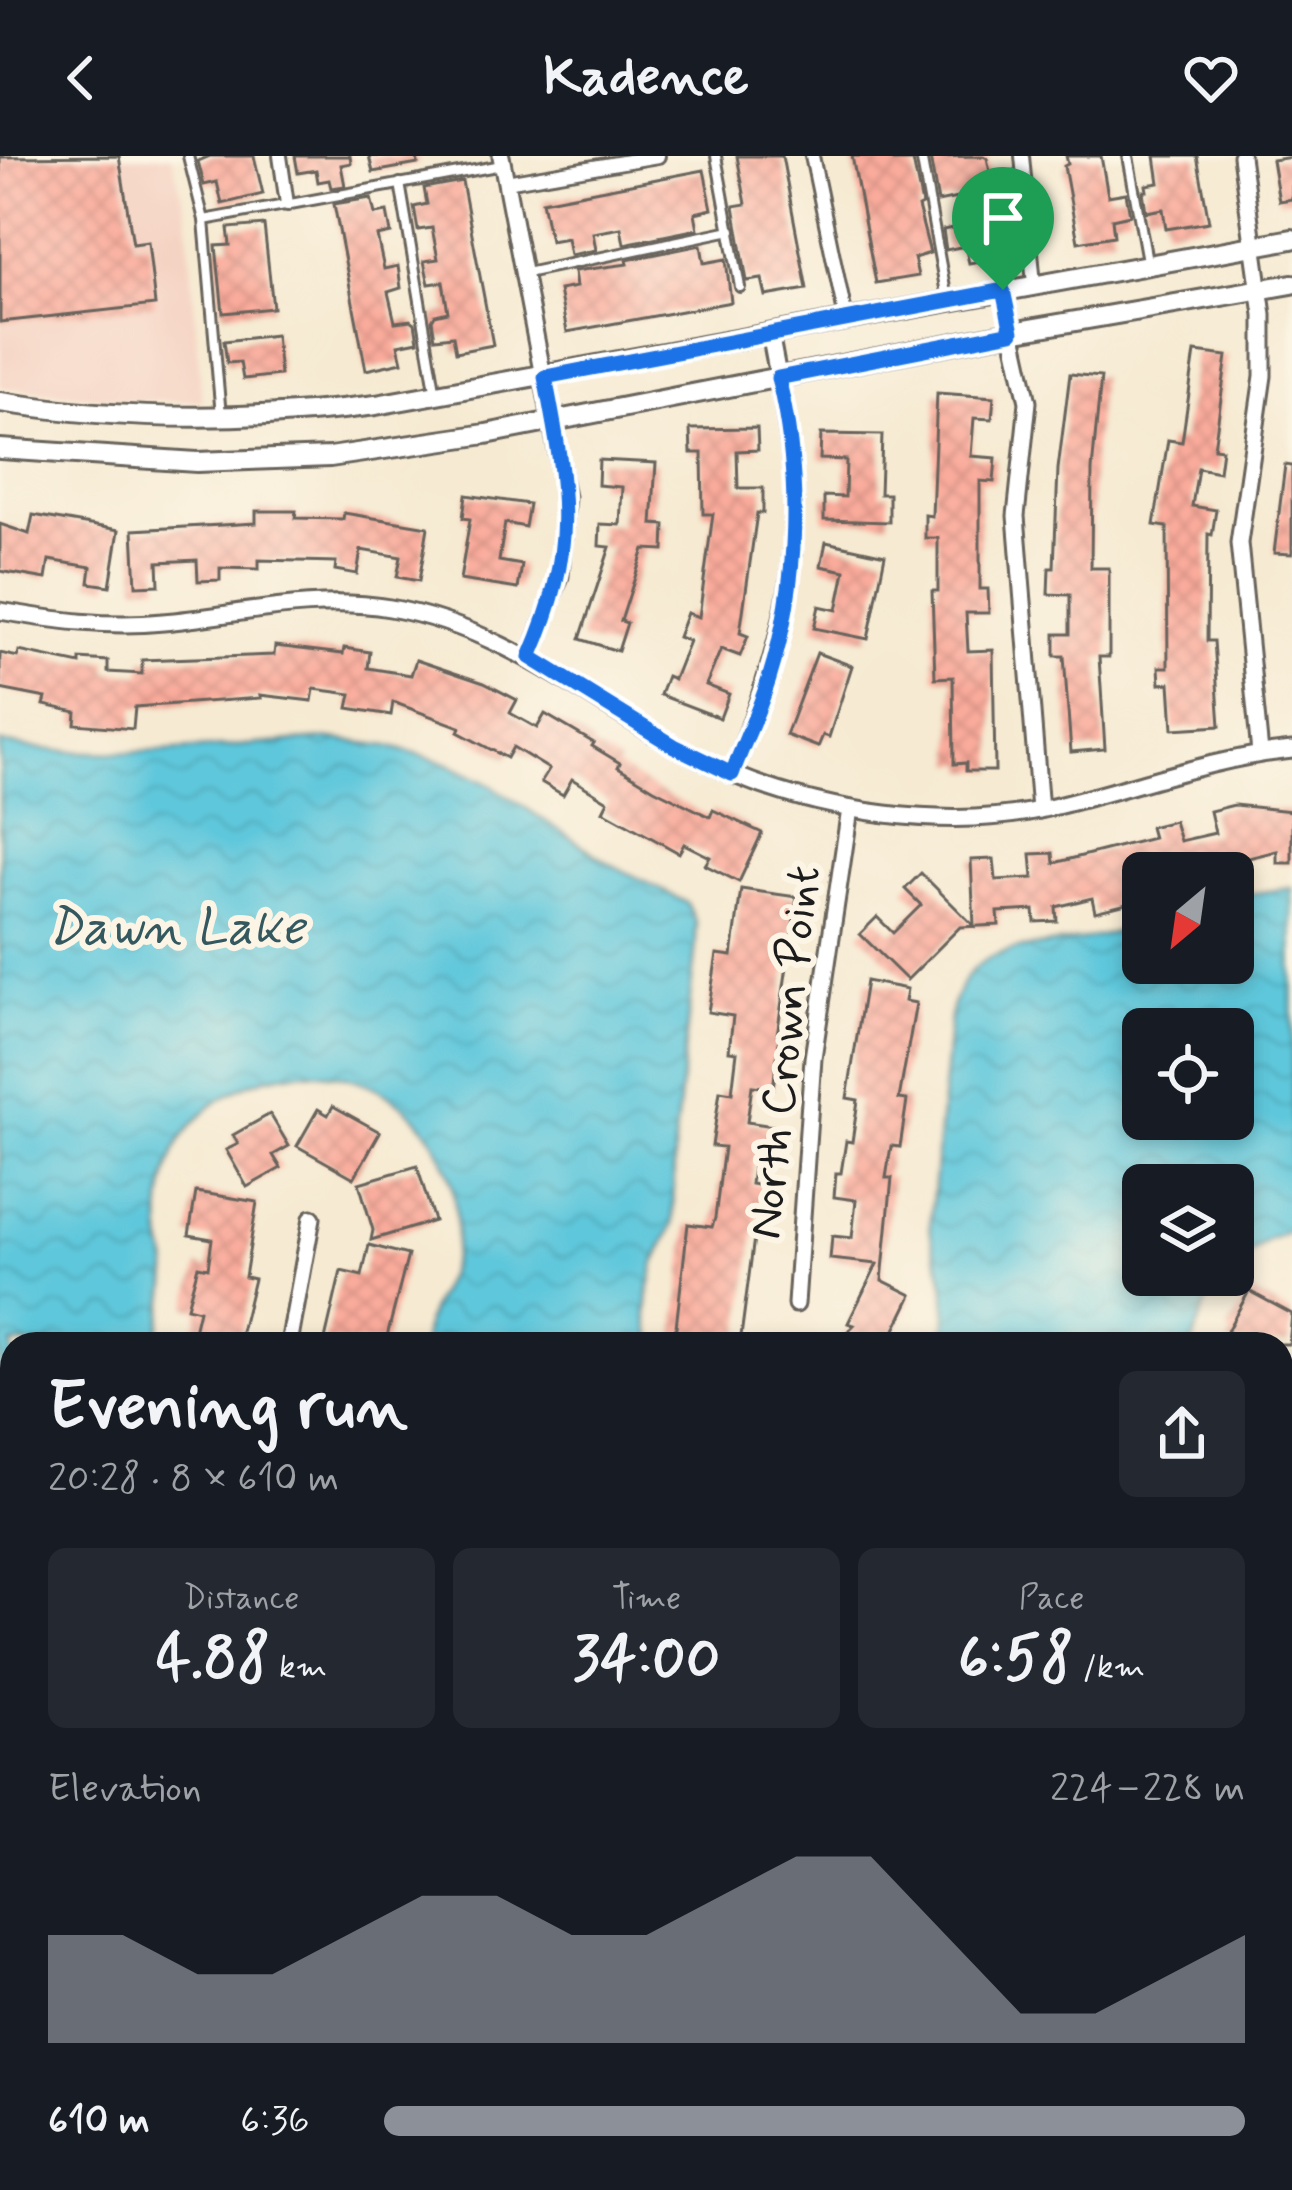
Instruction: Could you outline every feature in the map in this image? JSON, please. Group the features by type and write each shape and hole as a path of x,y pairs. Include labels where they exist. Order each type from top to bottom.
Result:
{"street":[{"path":"280,156 287,204"},
{"path":"530,657 560,576 566,497 503,168 658,156"},
{"path":"812,156 846,319"},
{"path":"1022,156 1034,284"},
{"path":"1241,156 1255,245 1263,376 1239,543 1260,753"},
{"path":"0,402 104,413 221,416 331,411 545,377 1292,238"},
{"path":"0,449 134,460 281,461 430,444 1012,332 1292,284"},
{"path":"1003,290 1028,402 1016,516 1040,810"},
{"path":"732,774 769,677 792,568 794,499 786,408 770,333"},
{"path":"0,611 111,624 296,606 390,608 493,639 674,746 732,774 850,809 932,817 1040,810 1179,770 1292,750"},
{"name":"North Crown Point","path":"796,1304 813,1058 850,809"},
{"path":"291,1332 312,1218"}],"lane":[{"path":"188,156 205,220 221,416"},
{"path":"716,156 740,287"},
{"path":"921,156 947,299"},
{"path":"1128,156 1148,262"},
{"path":"205,220 503,168"},
{"path":"400,183 436,395"},
{"path":"526,273 731,230"}],"shaded area":[{"path":"0,156 172,156 187,214 202,401 135,401 0,387"}],"water":[{"name":"Dawn Lake","path":"330,739 388,746 446,763 494,787 609,863 687,903 696,923 696,944 674,1147 673,1225 655,1263 649,1291 651,1332 425,1332 451,1266 456,1232 452,1186 435,1144 409,1111 376,1088 338,1075 297,1073 257,1081 220,1100 180,1142 163,1196 162,1236 168,1272 158,1332 0,1332 0,743 124,753"},
{"path":"1292,888 1292,1230 1254,1251 1254,1164 1122,1164 1122,1296 1211,1296 1196,1332 944,1332 945,1291 930,1225 950,1017 957,994 966,977 993,957 1122,929 1122,984 1254,984 1254,893"}],"building":[{"path":"119,156 133,244 148,242 155,305 0,322 0,157"},
{"path":"210,156 254,156 263,194 222,204 217,182 204,185 198,161"},
{"path":"295,156 350,156 351,163 341,165 345,186 331,188 329,180 318,182 316,170 298,173"},
{"path":"369,156 417,156 418,164 373,172"},
{"path":"737,156 782,156 807,289 766,296 762,279 747,281 734,206 746,204"},
{"path":"852,156 913,161 930,253 914,258 918,276 876,283"},
{"path":"983,156 1005,257 969,263 965,246 946,250 943,230 963,226 957,198 938,202 930,157"},
{"path":"1066,156 1101,156 1108,196 1126,193 1130,215 1112,219 1114,236 1078,242"},
{"path":"1155,156 1197,156 1209,222 1166,229 1163,209 1146,212 1143,191 1146,185 1159,183"},
{"path":"1292,157 1292,199 1279,201 1272,160"},
{"path":"704,170 712,209 695,213 698,229 624,244 621,228 593,233 596,250 570,255 567,238 550,241 542,201"},
{"path":"462,181 493,345 456,352 453,336 435,338 432,320 448,312 443,282 429,284 424,261 438,259 432,228 418,230 414,207 427,204 424,188"},
{"path":"371,198 375,214 387,212 391,233 377,236 384,269 398,266 401,288 388,292 395,322 415,323 418,341 398,345 402,362 366,370 334,204"},
{"path":"264,225 273,308 223,313 216,246 230,245 228,228"},
{"path":"701,245 704,263 726,259 731,302 567,332 559,290 576,287 574,271 628,264 627,260"},
{"path":"276,335 280,375 243,379 240,362 227,363 224,341"},
{"path":"1195,352 1227,356 1214,448 1222,449 1219,472 1198,468 1192,506 1216,510 1212,535 1208,534 1207,641 1214,641 1220,726 1173,729 1170,683 1160,684 1159,667 1168,667 1167,527 1154,525 1168,440 1182,442"},
{"path":"1070,374 1101,377 1092,470 1091,568 1109,568 1109,657 1099,657 1105,749 1071,752 1064,656 1055,656 1055,634 1070,634 1070,595 1048,594"},
{"path":"937,393 994,397 992,419 974,418 971,456 996,458 994,482 980,481 980,589 988,589 989,613 966,613 968,651 993,650 995,771 966,771 966,763 954,764 953,677 935,678 932,591 938,591 938,538 925,538 925,515 932,516"},
{"path":"757,428 758,450 737,451 738,488 763,488 763,513 757,513 740,633 748,636 740,656 721,649 706,685 729,694 720,718 660,695 667,676 674,679 689,641 678,637 687,613 699,617 713,514 703,514 702,453 691,453 690,429"},
{"path":"821,434 882,435 880,494 889,494 889,522 824,520 824,496 845,497 846,460 820,459"},
{"path":"599,460 656,463 652,524 665,525 664,550 644,549 621,621 627,623 618,651 580,639 610,547 599,546 600,524 620,525 622,487 598,485"},
{"path":"1285,465 1292,466 1292,554 1274,553"},
{"path":"466,495 529,504 525,527 505,523 499,561 522,565 518,589 460,580 470,519 463,518"},
{"path":"256,511 296,511 295,518 343,519 344,513 428,527 419,581 397,577 401,557 361,550 357,574 335,570 336,562 259,560 259,569 220,568 220,580 198,581 197,560 158,562 159,585 136,586 133,530 256,523"},
{"path":"33,515 119,530 110,586 89,583 91,567 49,560 46,579 0,571 0,524 29,534"},
{"path":"826,542 885,555 868,639 814,628 819,606 837,610 845,571 821,566"},
{"path":"275,646 343,654 344,648 370,652 368,668 411,675 416,660 484,683 517,700 510,713 537,728 545,714 594,743 620,763 618,767 654,789 710,817 713,810 762,833 739,882 705,865 710,857 684,844 679,853 603,811 608,801 572,779 563,795 541,782 549,769 513,747 507,758 458,732 460,727 393,702 391,715 348,708 351,694 314,689 312,701 260,695 135,707 133,729 75,724 76,712 44,705 46,698 0,689 0,653 18,657 19,651 80,664 80,659 108,661 108,672 142,674 142,660 274,655"},
{"path":"817,653 852,666 829,737 823,735 818,747 786,735"},
{"path":"1234,805 1292,811 1292,863 1277,863 1277,851 1254,857 1254,852 1122,852 1122,905 1095,912 1092,898 1056,907 1057,921 1035,922 1034,910 998,912 999,925 960,927 907,980 860,934 877,917 893,933 921,905 905,889 921,873 974,926 971,860 994,859 996,880 1033,878 1031,854 1053,853 1054,863 1153,838 1150,827 1174,821 1180,841 1215,833 1210,811"},
{"path":"741,889 797,897 773,1088 752,1086 747,1122 773,1126 769,1153 755,1151 751,1184 768,1187 764,1216 757,1215 742,1332 675,1332 688,1224 712,1227 715,1218 724,1147 712,1146 720,1091 732,1093 737,1052 729,1051 733,1016 708,1012 717,954 732,956"},
{"path":"866,981 907,989 905,1001 916,1003 899,1099 907,1100 900,1147 891,1146 886,1178 892,1178 882,1280 912,1295 894,1332 847,1332 877,1264 830,1259 832,1236 852,1238 856,1200 834,1197 846,1141 852,1142 858,1100 847,1098"},
{"path":"333,1106 380,1132 354,1178 297,1146 318,1109 328,1115"},
{"path":"270,1114 289,1146 273,1155 281,1168 247,1187 226,1150 238,1144 233,1135"},
{"path":"417,1166 434,1221 371,1240 373,1230 359,1183"},
{"path":"196,1192 257,1202 245,1277 254,1279 241,1332 194,1332 199,1310 187,1307 198,1266 208,1268 212,1239 189,1235"},
{"path":"369,1245 408,1255 388,1332 327,1332 341,1271 362,1276"},
{"path":"1254,1294 1292,1314 1290,1332 1229,1332 1246,1296"}],"route":[{"path":"1003,290 1012,332 778,378 786,408 794,499 792,568 769,677 732,774 674,746 530,657 560,576 565,539 566,497 545,377 1003,290"}]}
